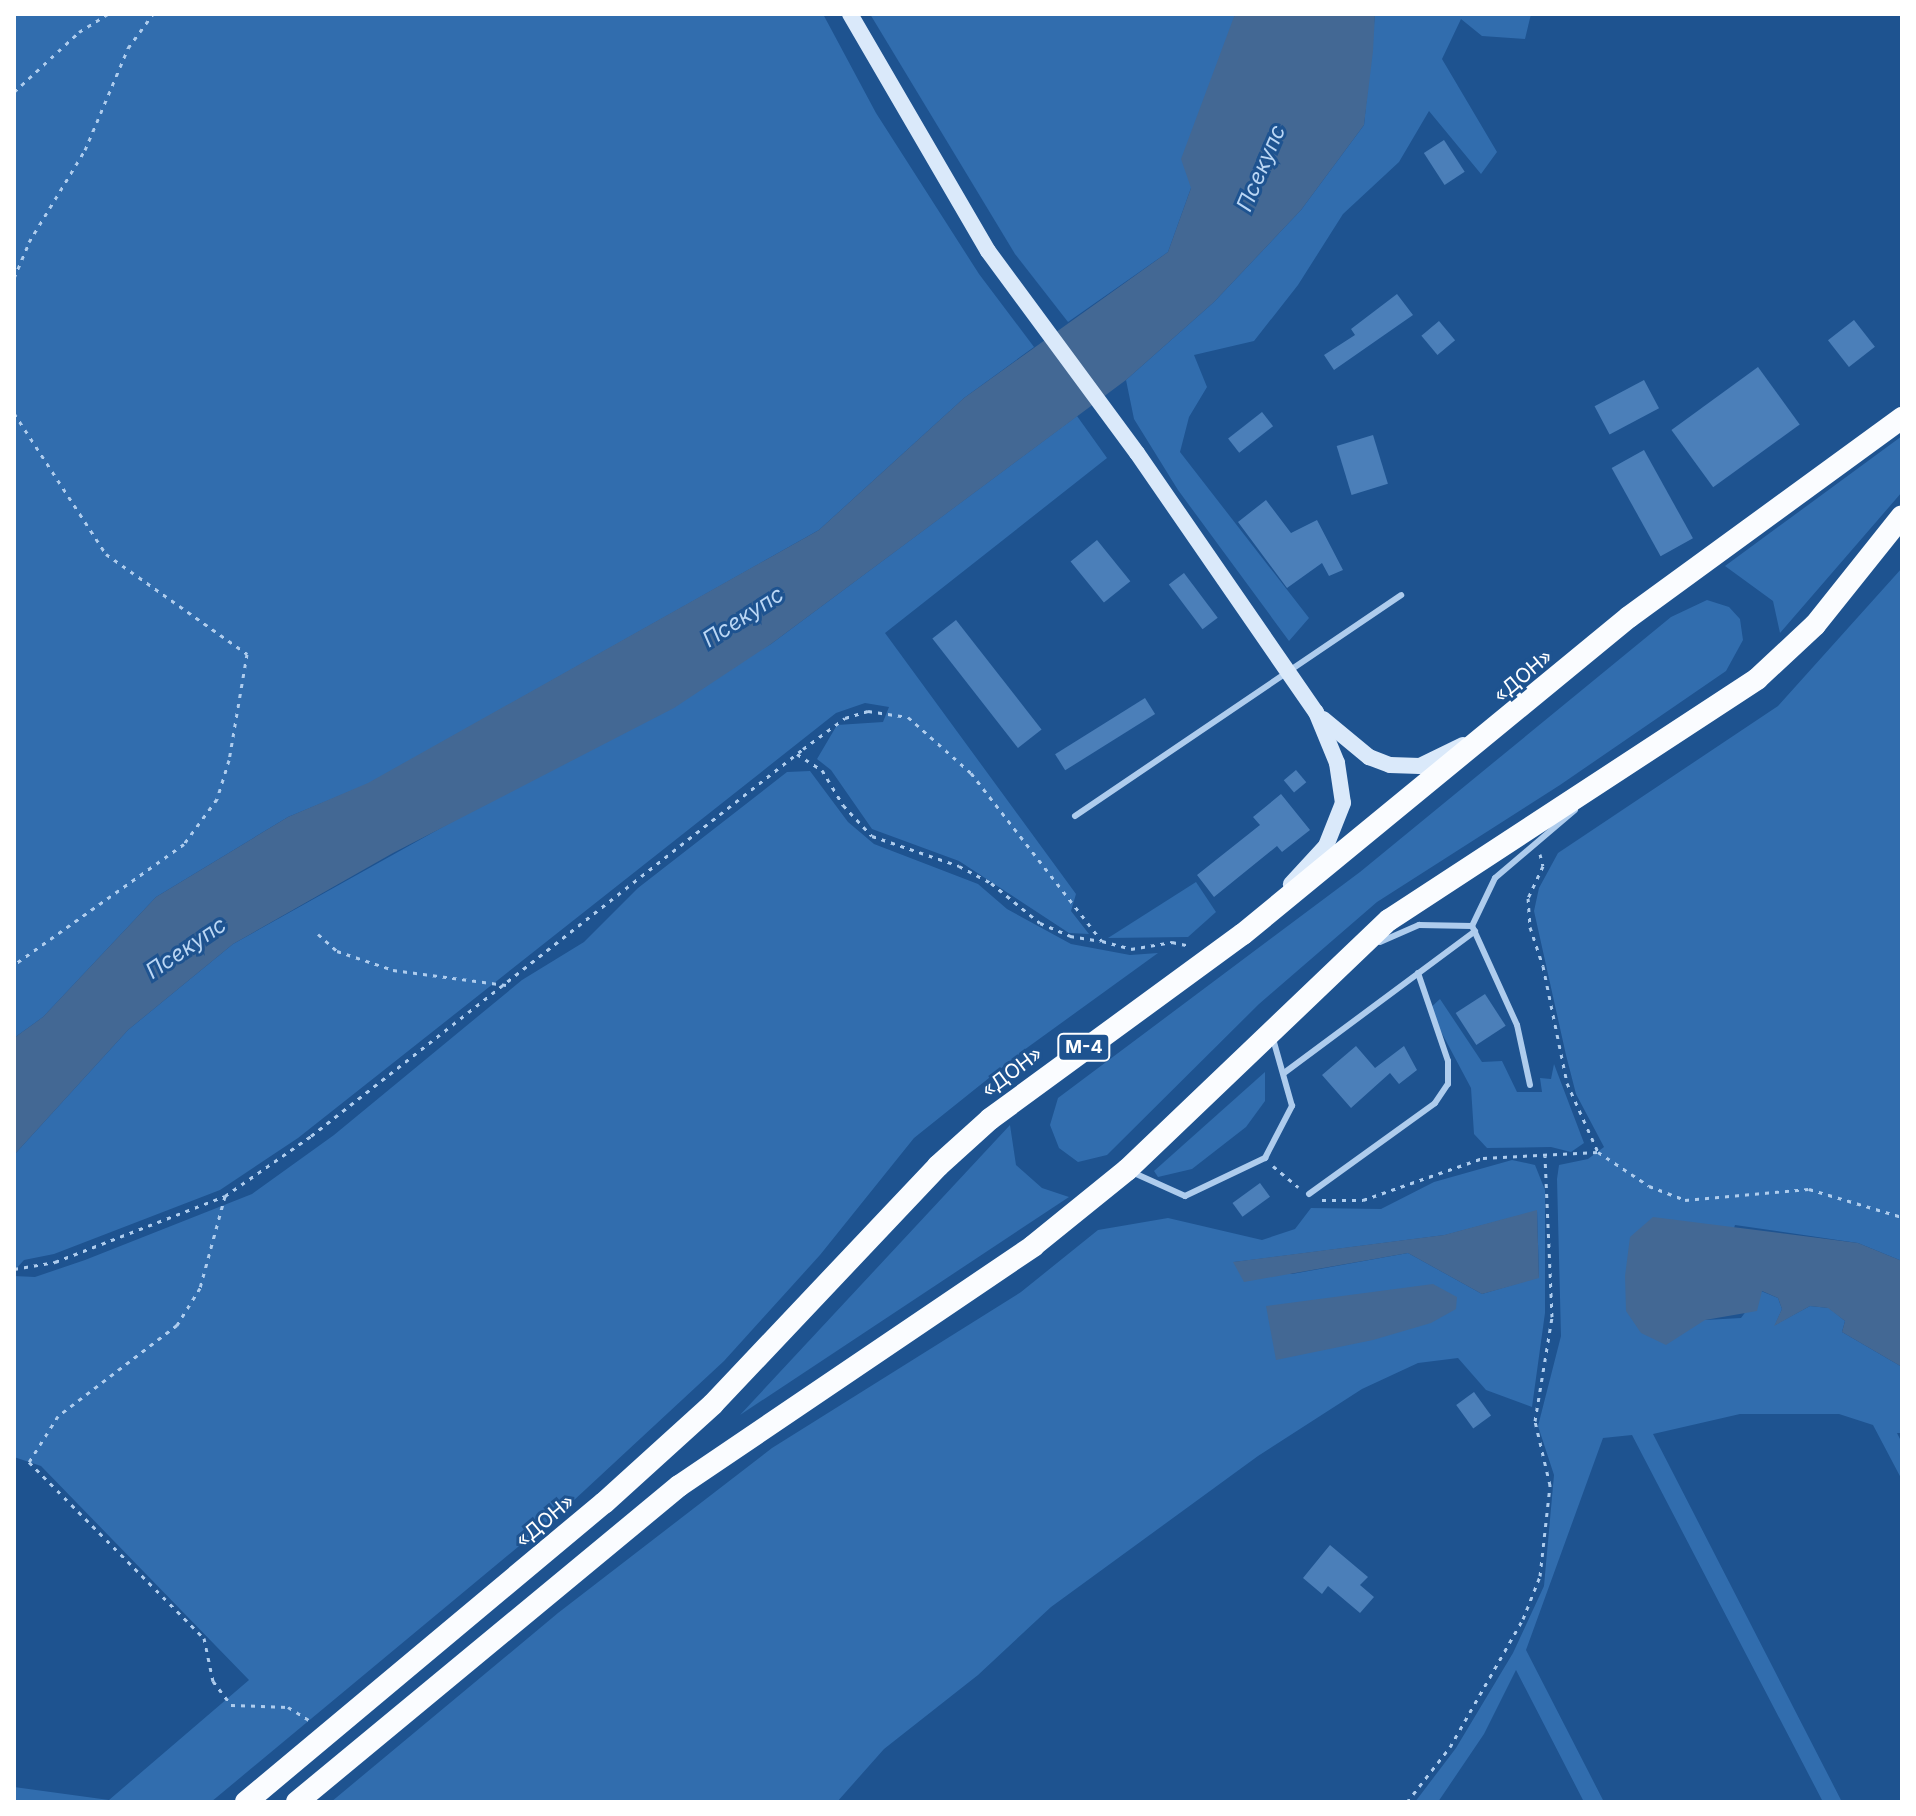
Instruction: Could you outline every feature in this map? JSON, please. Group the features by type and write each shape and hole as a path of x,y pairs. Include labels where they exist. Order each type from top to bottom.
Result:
{"highway":[{"name":"«ДОН»","path":"246,1802 322,1741 713,1404 938,1166 990,1119 1243,934 1517,713 1629,617 1902,418"},
{"path":"297,1802 679,1486 1033,1246 1127,1170 1270,1030 1389,920 1453,875 1623,769 1786,656 1902,516"}],"main road":[{"path":"850,14 988,251 1137,453 1316,712"},
{"name":"М-4","path":"1316,712 1369,757 1404,768 1454,750 1517,713"},
{"name":"М-4","path":"1243,934 1326,846 1339,823 1343,787 1316,712"}],"lane":[{"path":"1075,816 1401,595"},
{"path":"1284,1073 1474,928 1495,878 1623,769"},
{"path":"1310,992 1404,929 1474,928"},
{"path":"1474,928 1517,1025 1530,1085"},
{"path":"1309,1194 1435,1103 1448,1084 1448,1061 1418,973"},
{"path":"1127,1170 1185,1196 1265,1158 1292,1106 1270,1030"}],"path":[{"path":"14,92 79,32 108,14"},
{"path":"14,278 29,242 85,150 128,48 153,14"},
{"path":"14,413 106,554 247,654 229,760 217,799 184,844 14,965"},
{"path":"14,1269 55,1262 225,1196 506,985 797,754 845,718 868,711 908,717 999,803 1102,941"},
{"path":"797,754 822,770 843,805 872,836 959,866 1060,932 1131,949 1172,942 1218,952"},
{"path":"1537,842 1543,866 1528,898 1530,927 1543,966 1567,1083 1598,1152 1649,1186 1685,1200 1809,1189 1902,1217"},
{"path":"318,934 337,951 393,970 506,985"},
{"path":"1265,1158 1290,1184 1322,1200 1363,1200 1483,1158 1598,1152"},
{"path":"1407,1802 1450,1747 1523,1619 1540,1576 1550,1485 1535,1421 1552,1317 1545,1156"},
{"path":"225,1196 200,1288 177,1325 58,1416 29,1462 204,1638 213,1681 231,1705 288,1707 309,1719 322,1741"}],"shaded area":[{"path":"14,14 823,14 876,113 979,274 1034,347 964,398 819,530 368,784 288,817 156,897 43,1017 14,1038"},
{"path":"870,14 1235,14 1191,188 1168,252 1068,322 1015,254"},
{"path":"1375,14 1531,14 1525,39 1482,36 1461,19 1442,59 1497,152 1481,174 1429,111 1399,162 1343,214 1298,285 1254,341 1194,355 1207,387 1189,417 1180,452 1309,618 1289,641 1178,490 1134,419 1126,380 1214,302 1301,210 1364,125"},
{"path":"1077,416 1107,458 885,633 1076,894 1071,911 1089,934 1069,933 959,861 872,829 831,770 817,759 837,725 883,722 889,707 865,703 836,713 298,1138 220,1190 54,1254 24,1260 14,1271 14,1155 128,1030 233,944 771,644"},
{"path":"1902,436 1902,492 1780,633 1773,601 1725,566"},
{"path":"1902,568 1902,1261 1858,1243 1735,1225 1705,1320 1741,1318 1761,1291 1778,1298 1782,1309 1775,1325 1810,1306 1829,1308 1845,1321 1842,1332 1902,1367 1902,1433 1897,1433 1902,1443 1902,1480 1873,1425 1839,1414 1740,1414 1653,1434 1842,1802 1823,1802 1632,1435 1603,1438 1526,1650 1604,1802 1584,1802 1516,1670 1484,1734 1438,1802 1415,1802 1456,1748 1513,1653 1544,1586 1554,1475 1538,1426 1561,1336 1557,1179 1559,1165 1588,1159 1604,1147 1576,1094 1566,1055 1534,911 1539,888 1558,853 1778,706"},
{"path":"1707,600 1729,607 1740,619 1743,640 1726,671 1560,785 1377,902 1259,1004 1107,1155 1078,1162 1059,1148 1050,1125 1058,1098 1360,872 1671,617"},
{"path":"810,771 848,822 874,844 978,884 1007,909 1071,944 1130,955 1158,953 1024,1050 914,1138 820,1255 724,1361 572,1502 211,1802 14,1802 14,1787 109,1800 249,1680 41,1466 14,1457 14,1276 35,1277 85,1260 252,1194 334,1135 522,980 584,942 638,888 787,772"},
{"path":"1196,882 1216,912 1188,937 1108,938"},
{"path":"1440,999 1482,1062 1502,1061 1517,1092 1542,1092 1540,1078 1551,1079 1554,1064 1584,1143 1571,1152 1551,1147 1487,1148 1474,1134 1471,1088 1429,1009"},
{"path":"1265,1072 1265,1101 1246,1127 1192,1169 1158,1177 1154,1171"},
{"path":"1010,1125 1016,1165 1042,1188 1069,1197 740,1415"},
{"path":"1512,1160 1535,1165 1545,1190 1545,1313 1532,1407 1486,1390 1458,1358 1418,1363 1362,1389 1258,1456 1051,1607 978,1675 884,1749 837,1802 331,1802 558,1613 772,1448 1021,1292 1098,1230 1168,1218 1262,1240 1295,1229 1311,1208 1381,1209 1434,1182","holes":["1537,1211 1539,1277 1482,1294 1408,1253 1292,1274 1234,1262 1445,1235"]}],"water":[{"name":"Псекупс","path":"1235,14 1375,14 1373,51 1364,125 1301,210 1214,302 1126,380 771,644 674,708 393,853 233,944 128,1030 14,1155 14,1038 43,1017 156,897 288,817 368,783 819,530 964,398 1168,252 1191,188 1181,159"},
{"path":"1537,1210 1539,1278 1482,1294 1408,1253 1244,1282 1233,1262 1444,1235"},
{"path":"1653,1217 1858,1243 1902,1261 1902,1367 1842,1332 1845,1321 1828,1308 1810,1306 1774,1326 1782,1309 1778,1298 1762,1291 1757,1311 1705,1320 1666,1345 1641,1333 1626,1311 1625,1276 1630,1237"},
{"path":"1433,1284 1457,1297 1456,1309 1431,1323 1373,1340 1276,1360 1266,1306"}],"building":[{"path":"1444,140 1465,172 1445,185 1424,153"},
{"path":"1397,294 1413,315 1334,370 1324,355 1355,335 1351,329"},
{"path":"1854,320 1875,347 1849,367 1828,340"},
{"path":"1439,321 1455,340 1437,355 1421,336"},
{"path":"1758,367 1800,424 1713,487 1671,430"},
{"path":"1644,380 1659,408 1610,435 1595,406"},
{"path":"1262,412 1273,426 1239,453 1228,438"},
{"path":"1373,435 1388,484 1352,495 1337,446"},
{"path":"1644,450 1693,538 1661,556 1612,468"},
{"path":"1266,500 1291,533 1317,520 1343,570 1329,576 1322,563 1287,588 1238,522"},
{"path":"1097,540 1130,581 1104,603 1071,561"},
{"path":"1184,573 1218,618 1203,629 1169,584"},
{"path":"956,620 1042,730 1018,748 932,638"},
{"path":"1145,698 1155,714 1065,770 1055,754"},
{"path":"1296,770 1306,782 1294,793 1284,780"},
{"path":"1281,794 1310,830 1282,852 1277,846 1214,897 1197,875 1260,825 1253,817"},
{"path":"1485,994 1506,1026 1476,1045 1456,1013"},
{"path":"1356,1046 1375,1068 1404,1046 1417,1070 1399,1084 1390,1073 1351,1108 1322,1075"},
{"path":"1260,1183 1270,1197 1242,1217 1232,1203"},
{"path":"1474,1392 1491,1415 1473,1428 1456,1405"},
{"path":"1330,1545 1368,1577 1360,1585 1374,1597 1360,1613 1328,1586 1322,1594 1303,1578"}]}
